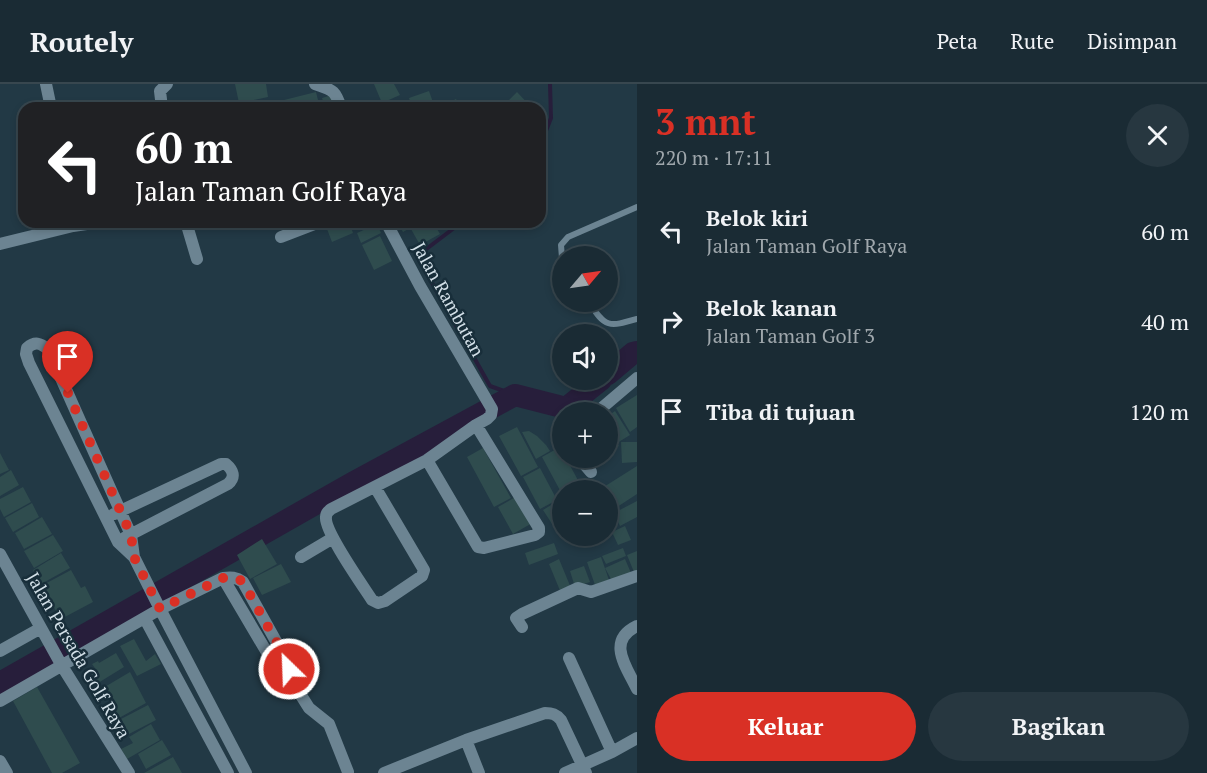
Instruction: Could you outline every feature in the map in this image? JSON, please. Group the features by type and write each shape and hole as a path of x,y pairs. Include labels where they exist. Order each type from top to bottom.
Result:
{"street":[{"path":"46,84 50,102"},
{"path":"161,102 160,91 167,84"},
{"path":"315,84 333,90 339,102"},
{"path":"0,243 58,228"},
{"path":"188,228 197,259"},
{"path":"281,237 304,228"},
{"name":"Jalan Rambutan","path":"389,228 420,286 492,409 489,417 476,425"},
{"path":"134,557 131,535 48,349 42,344 31,344 26,354 29,363 106,519 118,542 134,557 246,773"},
{"path":"609,402 637,378"},
{"path":"375,487 424,570 423,574 385,601 375,602 333,538 326,521 327,512 427,459 476,425 539,528 539,532 535,535 478,547 427,459"},
{"path":"70,445 87,436"},
{"path":"106,519 221,464 226,464 233,473 228,484 118,542"},
{"path":"588,468 591,472"},
{"path":"300,557 333,538"},
{"name":"Jalan Persada Golf Raya","path":"0,554 61,664 129,773"},
{"path":"522,627 516,618 578,588 591,592 637,576"},
{"path":"0,701 61,664 145,619 158,605 223,578 272,661 287,673 309,708 329,724 348,772"},
{"path":"145,619 228,773"},
{"path":"637,626 625,634 620,645 623,658 637,689"},
{"path":"0,651 41,628"},
{"path":"569,658 612,752"},
{"path":"384,773 466,740 545,713 554,714 561,720 584,769"},
{"path":"565,773 584,769 637,738"},
{"path":"466,740 480,773"},
{"path":"0,761 7,773"}],"lane":[{"path":"561,246 568,237 637,207"},
{"path":"595,312 604,322 613,325 637,319"}],"building":[{"path":"235,84 266,84 268,97 239,102"},
{"path":"374,84 394,84 400,95 382,102"},
{"path":"429,91 433,102 410,102 409,98"},
{"path":"316,92 318,102 284,102 284,100"},
{"path":"517,92 526,102 507,102"},
{"path":"335,94 337,102 323,102 322,98"},
{"path":"351,228 353,233 332,242 327,229"},
{"path":"368,228 379,228 381,233 361,243 357,233"},
{"path":"436,228 440,234 420,245 411,229"},
{"path":"380,236 392,261 374,270 362,245"},
{"path":"637,395 637,427 630,432 618,411 618,407"},
{"path":"618,416 630,435 618,442"},
{"path":"517,427 538,467 521,476 499,436"},
{"path":"529,431 537,436 550,451 536,459 522,432"},
{"path":"621,442 637,442 637,462 622,463"},
{"path":"483,448 511,498 494,507 467,457"},
{"path":"552,451 552,468 571,468 578,480 554,480 542,457"},
{"path":"0,453 9,470 0,474"},
{"path":"637,466 637,494 618,506 618,480 615,480"},
{"path":"540,468 552,491 552,503 540,509 523,477"},
{"path":"11,470 19,485 0,496 0,477"},
{"path":"23,487 31,502 4,517 0,509 0,499"},
{"path":"519,495 534,522 513,534 498,507"},
{"path":"637,501 637,517 620,526 618,511"},
{"path":"32,503 39,517 13,532 5,518"},
{"path":"552,504 552,524 543,510"},
{"path":"42,517 52,534 24,549 15,533"},
{"path":"625,526 631,540 618,545 618,529"},
{"path":"53,535 63,551 34,568 24,551"},
{"path":"262,539 277,564 250,579 237,555"},
{"path":"552,544 558,554 529,565 525,553"},
{"path":"623,548 626,556 606,564 602,556"},
{"path":"637,551 637,571 634,572 627,555"},
{"path":"61,553 70,568 41,584 33,570"},
{"path":"601,557 609,580 595,585 587,562"},
{"path":"559,559 571,588 561,593 549,564"},
{"path":"625,559 631,573 612,581 605,568"},
{"path":"281,564 291,582 262,595 253,578"},
{"path":"584,566 590,582 575,587 570,571"},
{"path":"71,570 81,588 85,586 93,602 61,619 41,586"},
{"path":"134,639 146,661 155,654 161,664 137,676 120,646"},
{"path":"116,653 124,667 98,683 92,674 97,671 92,664 98,661 99,663"},
{"path":"130,672 146,703 119,718 103,688"},
{"path":"37,687 80,763 62,773 52,773 13,701"},
{"path":"148,705 156,720 129,734 121,719"},
{"path":"151,724 160,740 127,759 121,749 133,743 129,737"},
{"path":"162,740 171,755 146,769 138,754"},
{"path":"173,757 182,773 144,773"}],"waterway":[{"path":"546,131 551,118 550,84"},
{"path":"454,228 417,256 490,386 515,395"},
{"path":"618,366 637,352"},
{"path":"0,683 354,482 515,395 566,408 588,390"}],"route":[{"path":"68,393 131,535 134,557 160,609 223,578 238,578 243,582 287,661 289,669"}]}
